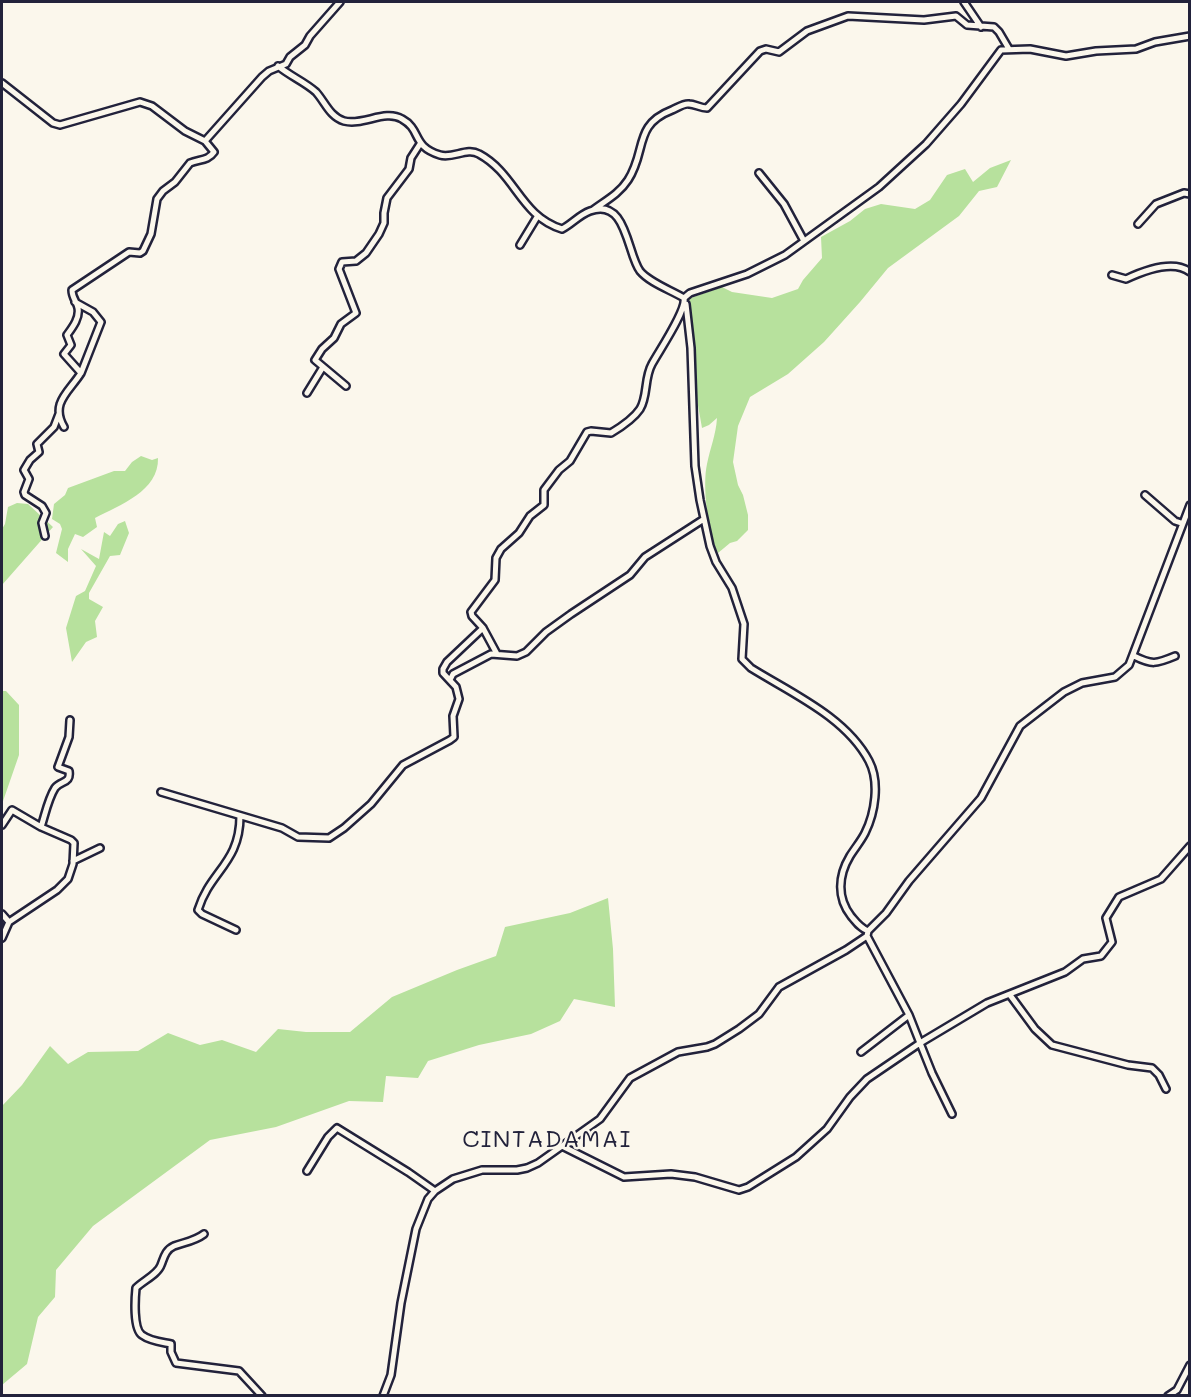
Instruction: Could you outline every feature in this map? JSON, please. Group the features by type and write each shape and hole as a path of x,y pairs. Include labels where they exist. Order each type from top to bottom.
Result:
{"street":[{"path":"205,141 269,70 286,64 290,57 305,45 310,36 340,2"},
{"path":"964,2 981,27"},
{"path":"278,66 315,92 338,118 346,122 396,116 415,129 420,144 431,152 446,157 470,151 477,152 508,179 524,203 537,217 562,229 615,195 626,184 639,156 646,128 652,120 687,104 707,108 764,49 779,52 807,32 848,16 924,20 952,15 960,18 967,26 994,27 1009,49"},
{"path":"496,654 483,628 471,612 495,580 495,558 501,549 519,533 529,517 544,505 544,490 559,470 570,461 587,432 612,433 639,410 644,399 649,371 690,293 747,274 785,255 879,187 926,144 961,104 998,52 1009,49 1030,49 1066,56 1096,51 1136,49 1155,42 1190,36"},
{"path":"2,83 53,123 60,125 140,102 152,106 185,131 205,141 214,152 205,160 190,163 175,182 163,190 157,199 151,234 143,251 129,252 108,268 76,286 71,292 78,309 73,328 67,335 70,345 64,355 81,373"},
{"path":"346,386 316,362 315,358 334,338 341,324 356,313 339,271 340,264 356,261 366,253 379,234 384,223 387,198 410,169 411,158 420,144"},
{"path":"759,173 784,204 804,241"},
{"path":"1138,224 1156,204 1184,192 1190,194"},
{"path":"592,210 602,209 613,214 622,224 631,244 634,261 646,277 685,300"},
{"path":"520,245 537,217"},
{"path":"1112,275 1126,279 1137,273 1174,266 1190,272"},
{"path":"685,300 691,348 695,466 710,546 721,571 732,588 744,624 742,659 751,668 842,728 869,762 875,778 875,793 870,818 866,831 848,858 840,891 846,909 859,926 868,933 909,1016 932,1073 952,1114"},
{"path":"64,427 59,414 59,403 81,373 100,322 93,312 75,302"},
{"path":"307,393 323,367"},
{"path":"45,536 42,523 46,513 42,506 25,495 29,478 24,470 39,452 37,444 54,426 59,414"},
{"path":"1145,495 1175,521 1181,523"},
{"path":"383,1395 391,1375 401,1304 416,1229 422,1208 435,1191 453,1179 482,1170 517,1170 538,1163 600,1119 630,1078 678,1052 707,1047 739,1029 759,1014 779,987 827,958 846,950 868,933 909,881 981,798 1020,726 1064,692 1082,683 1120,674 1129,665 1181,523 1190,505"},
{"path":"161,792 287,830 298,837 329,838 371,804 403,765 452,739 455,732 453,716 459,699 456,687 449,679 451,676 488,654 517,656 526,652 546,632 630,575 645,557 704,519"},
{"path":"456,687 443,673 443,666 483,628"},
{"path":"1134,656 1152,663 1160,663 1175,656"},
{"path":"40,827 56,787 69,779 69,771 58,767 69,737 70,720"},
{"path":"2,825 12,810 40,827 74,843 71,873 64,885 9,922 2,939"},
{"path":"236,930 198,910 210,885 220,874 236,846 239,838 240,816"},
{"path":"562,1146 624,1177 671,1174 695,1177 739,1190 748,1187 796,1157 827,1129 867,1079 920,1043 987,1003 1067,971 1080,960 1104,954 1112,942 1106,918 1119,897 1161,879 1190,846"},
{"path":"73,861 100,848"},
{"path":"2,914 9,922"},
{"path":"1010,995 1035,1029 1052,1045 1128,1065 1148,1067 1158,1073 1166,1089"},
{"path":"861,1052 909,1016"},
{"path":"307,1171 328,1137 337,1128 435,1191"},
{"path":"204,1234 194,1241 174,1246 163,1256 160,1267 136,1288 137,1329 142,1336 171,1344 171,1352 176,1363 239,1371 262,1395"},
{"path":"1168,1395 1177,1390 1190,1365"}],"green space":[{"path":"1011,160 997,187 979,191 959,216 888,268 824,342 788,374 750,397 738,426 733,462 748,515 748,530 737,541 730,543 718,553 709,522 705,484 717,418 702,428 696,394 688,299 722,287 732,292 772,298 798,289 822,258 821,237 850,221 865,209 881,204 915,209 930,200 947,175 965,169 973,182 990,168"},
{"path":"141,456 152,460 158,458 157,470 145,488 126,502 95,518 97,527 83,537 75,534 68,549 68,562 56,553 62,529 60,524 52,519 54,504 65,495 68,488 114,471 125,471"},
{"path":"17,503 28,504 53,527 2,585 2,529 8,507"},
{"path":"125,521 129,533 120,555 110,556 89,593 89,599 103,607 95,621 97,637 86,642 72,662 66,628 76,596 85,591 96,566 81,549 99,559 104,532 110,536 118,524"},
{"path":"2,691 6,691 19,705 19,755 2,804"},
{"path":"608,898 615,1007 574,999 560,1021 531,1034 479,1045 428,1061 418,1078 386,1076 383,1102 349,1101 276,1127 210,1140 93,1226 56,1270 55,1297 38,1317 27,1364 2,1385 2,1106 22,1085 50,1046 68,1064 88,1052 138,1051 168,1033 200,1045 222,1040 256,1052 278,1029 306,1032 350,1032 392,997 496,956 505,927 570,913"}],"district":[{"name":"CINTADAMAI","path":"547,1140"}]}
